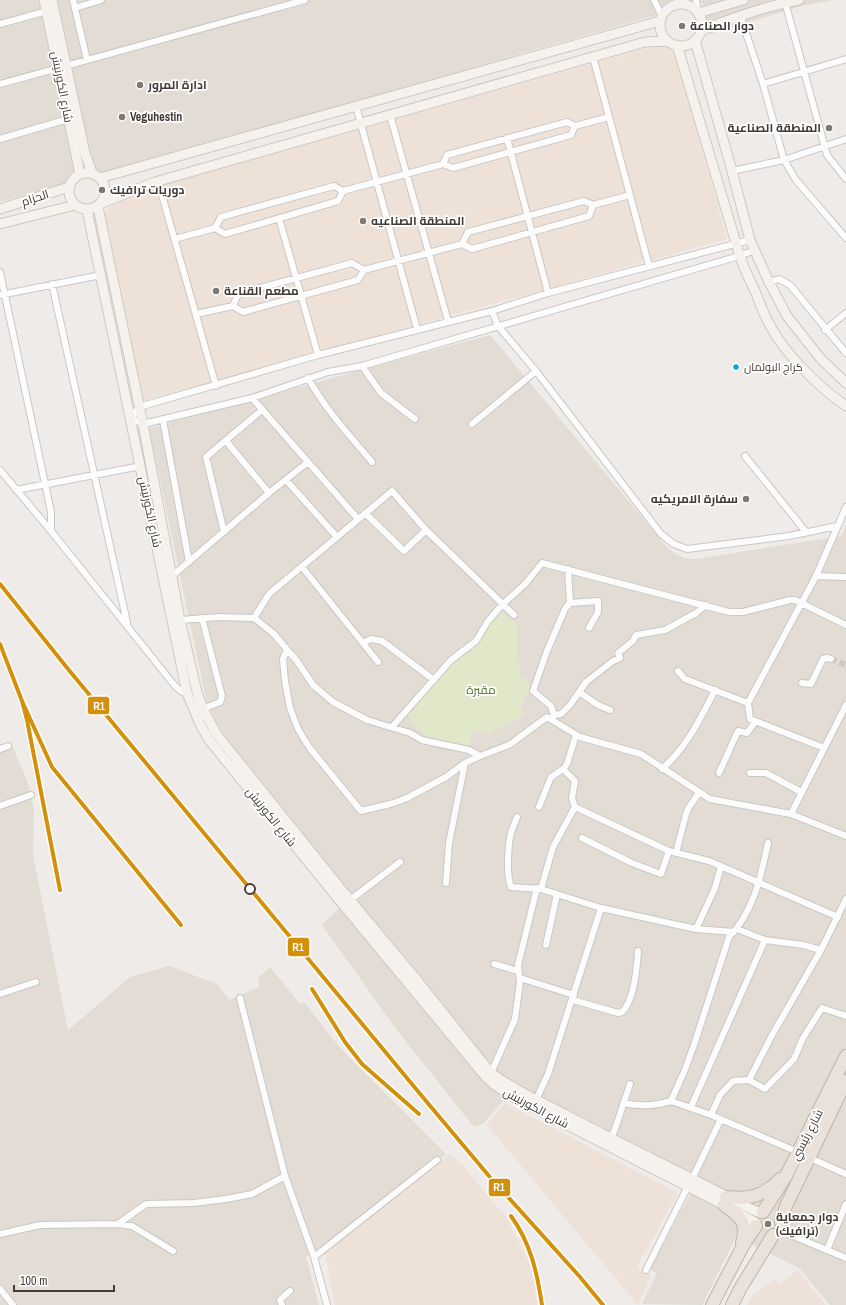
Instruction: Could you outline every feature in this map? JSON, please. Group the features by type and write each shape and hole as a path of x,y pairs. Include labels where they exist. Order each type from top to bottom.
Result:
{"highway":[{"name":"شارع رئيسي","path":"712,1305 745,1242 791,1166 846,1056"},
{"name":"شارع رئيسي","path":"732,1305 740,1289 778,1229 786,1206 846,1083"},
{"path":"725,1201 748,1198 761,1194 774,1185 791,1166"},
{"path":"725,1201 740,1217 744,1228 743,1239 735,1260"},
{"path":"770,1211 775,1213 779,1218 778,1229 767,1236 761,1234 758,1231 759,1218 770,1211"}],"street":[{"name":"شارع الكورنيش","path":"44,0 85,153 96,176"},
{"name":"شارع الكورنيش","path":"52,0 68,119 80,174"},
{"path":"73,0 87,60"},
{"path":"75,8 101,0"},
{"path":"0,84 305,0"},
{"path":"654,0 661,18 661,32 668,41"},
{"path":"696,0 701,22 700,31 695,40 683,45 677,45 668,41 645,42 148,184 87,210 80,209 75,205 70,197 69,187 80,174 96,176 356,106 661,18 669,3 680,4 685,2 698,13"},
{"path":"698,13 743,0"},
{"path":"700,31 740,15 785,2 799,0"},
{"path":"785,2 827,155 846,179"},
{"path":"0,24 47,11"},
{"path":"740,15 764,84 784,160 796,180 846,238"},
{"path":"695,40 750,240 769,282 787,316 820,358 846,382"},
{"path":"677,45 739,256 770,327 779,340 820,386 846,406"},
{"path":"593,58 649,266"},
{"path":"764,84 846,59"},
{"path":"356,106 417,329"},
{"path":"390,115 448,321"},
{"path":"443,164 447,155 507,138 567,122 575,126 609,118"},
{"path":"0,139 68,119"},
{"path":"175,239 215,228 222,217 334,186 343,191 443,164 453,168 571,135 575,126"},
{"path":"507,138 548,293"},
{"path":"732,171 784,160 846,139"},
{"path":"96,176 105,185 106,190 106,194 100,205"},
{"path":"158,181 216,386"},
{"name":"الحزام","path":"0,209 69,187"},
{"path":"215,228 225,234 338,200 343,191"},
{"path":"462,244 468,232 584,201 593,205 630,195"},
{"path":"0,224 75,205"},
{"name":"شارع الكورنيش","path":"100,205 172,576 192,692 217,735 491,1073 505,1084 536,1100 565,1119 759,1218"},
{"path":"196,314 233,306 243,312 358,280 364,270 462,244 472,249 589,216 593,205"},
{"name":"شارع الكورنيش","path":"87,210 141,466 192,692 200,724 209,740 485,1076 502,1091 611,1139 690,1183"},
{"path":"279,218 318,355"},
{"path":"750,240 548,293 492,311 318,355 216,386 139,407 131,418 143,424 252,398 328,372 362,366 739,256 755,250"},
{"path":"233,306 238,294 296,278 352,263 364,270"},
{"path":"0,272 2,294 51,512 51,531"},
{"path":"2,294 101,275"},
{"path":"769,282 779,279 790,285 825,330 846,353"},
{"path":"52,284 128,627"},
{"path":"492,311 498,326 536,371 661,534 674,544 687,549 789,536 837,526"},
{"path":"825,330 846,313"},
{"path":"362,366 381,393 415,419"},
{"path":"472,424 536,371"},
{"path":"308,378 314,389 372,462"},
{"path":"252,398 358,519"},
{"path":"224,532 206,457 262,410"},
{"path":"163,420 189,562"},
{"path":"226,441 269,493"},
{"path":"745,456 806,532"},
{"path":"172,576 269,493 308,462"},
{"path":"16,490 141,466"},
{"path":"0,470 51,531 175,686 180,691 192,692"},
{"path":"286,480 338,537"},
{"path":"254,618 269,594 392,492 426,530 514,615"},
{"path":"824,748 755,722 750,719 748,703 816,576 846,507"},
{"path":"365,513 404,551 426,530"},
{"path":"392,727 451,660 476,640 488,621 502,605 526,583 542,563 729,612 736,612 790,600 846,625"},
{"path":"302,567 378,662"},
{"path":"568,569 570,603 565,610 547,651 533,691 551,706 553,717 580,737 641,754 710,799 791,814 846,836"},
{"path":"816,576 846,577"},
{"path":"570,603 598,600 598,612 589,628"},
{"path":"287,650 283,658 286,688 290,708 298,729 309,747 361,811 394,803 407,798 446,777 465,763 509,745 547,717 553,717 561,714 570,705 586,682 613,661 620,658 618,653 633,641 636,635 664,630 696,614 706,605"},
{"path":"180,620 220,617 254,618 270,629 297,661 313,685 333,702 367,720 410,733 422,740 469,750 480,756"},
{"path":"202,618 222,696 220,702 203,709"},
{"path":"363,643 371,639 382,641 434,680"},
{"path":"802,682 811,684 823,659 831,659"},
{"path":"678,671 685,679 748,703"},
{"path":"662,769 674,758 690,737 715,690"},
{"path":"579,692 598,705 610,710"},
{"path":"791,814 846,705"},
{"path":"719,773 738,731 747,733 755,722"},
{"path":"539,807 551,777 563,769 567,764 576,734"},
{"path":"0,749 8,746"},
{"path":"446,883 449,843 465,763"},
{"path":"563,769 575,781 572,798 575,807 669,851 709,861 838,917"},
{"path":"750,772 766,773 801,792"},
{"path":"676,853 686,814 699,793"},
{"path":"0,806 31,795"},
{"path":"491,1073 515,1020 519,975 518,965 539,889 553,847 575,807"},
{"path":"517,817 511,834 508,881 511,887 539,889 601,908 696,929 736,930 766,940 803,945 821,950"},
{"path":"582,838 632,863 661,874 669,851"},
{"path":"671,1101 694,1045 729,937 736,930 743,919 759,883 768,843"},
{"path":"350,900 400,862"},
{"path":"696,929 715,888 721,866"},
{"path":"546,946 557,894"},
{"path":"750,1080 771,1037 844,908 846,899"},
{"path":"536,1100 548,1074 601,908"},
{"path":"691,1107 766,940"},
{"path":"494,964 573,998 618,1013 625,1009 633,985 638,951"},
{"path":"0,994 36,982"},
{"path":"240,998 285,1176 314,1257 327,1305"},
{"path":"710,1114 720,1095 733,1081 750,1080 765,1090 794,1058 803,1038 822,1008 846,1016"},
{"path":"611,1139 630,1084"},
{"path":"624,1103 640,1106 671,1101 710,1114 798,1152"},
{"path":"646,1270 721,1119"},
{"path":"810,1158 846,1174"},
{"path":"314,1257 437,1160"},
{"path":"118,1224 146,1204 194,1203 252,1194 285,1176"},
{"path":"826,1250 846,1204"},
{"path":"0,1234 40,1225 118,1224 132,1226 173,1251"},
{"path":"778,1229 846,1258"},
{"path":"0,1289 13,1305"},
{"path":"282,1305 280,1300 290,1291"}],"shaded area":[{"path":"0,0 833,0 801,6 710,34 702,2 0,202"},
{"path":"654,46 670,47 675,54 727,239 142,401 104,220 106,211 111,206 145,190"},
{"path":"490,335 666,546 675,554 685,558 697,559 841,536 846,525 846,1305 830,1305 799,1268 736,1237 702,1305 642,1304 657,1273 650,1269 699,1177 517,1085 484,1123 474,1127 396,1029 322,925 352,896 225,736 216,722 206,699 149,428"},
{"path":"12,746 28,783 34,809 33,855 68,1030 130,977 169,966 217,984 229,1000 259,987 258,978 270,967 300,1004 304,1002 341,1049 446,1154 306,1257 319,1305 0,1305 0,747"},
{"path":"505,1103 678,1193 636,1268 651,1276 638,1305 487,1125"},
{"path":"450,1154 461,1164 506,1217 527,1258 533,1275 537,1305 335,1305 325,1253"},
{"path":"797,1270 826,1305 747,1305 751,1297 774,1279 779,1285"}],"green space":[{"name":"مقبرة","path":"501,612 517,624 517,662 520,662 520,677 526,677 525,682 530,684 529,694 524,694 522,709 525,712 516,721 514,719 508,725 507,724 493,730 493,734 473,731 469,747 426,736 407,716 449,665 477,643 488,624"}],"tunnel":[{"path":"831,659 846,665"}],"transit line":[{"name":"R1","path":"0,584 68,669 421,1095 489,1176 580,1277 603,1305"},
{"name":"R1","path":"0,644 22,701 27,720 60,890"},
{"name":"R1","path":"22,701 52,767 181,925"},
{"name":"R1","path":"312,989 345,1042 362,1064 419,1114"},
{"name":"R1","path":"511,1216 524,1237 532,1259 542,1305"}],"place":[{"name":"دوار الصناعة","path":"682,26"},
{"name":"ادارة المرور","path":"140,85"},
{"name":"Veguhestin","path":"122,117"},
{"name":"المنطقة الصناعية","path":"829,128"},
{"name":"دوريات ترافيك","path":"102,190"},
{"name":"المنطقة الصناعيه","path":"363,221"},
{"name":"مطعم القناعة","path":"216,291"},
{"name":"كراج البولمان","path":"736,367"},
{"name":"سفارة الامريكيه","path":"746,499"},
{"name":"دوار جمعاية (ترافيك)","path":"768,1224"}]}
